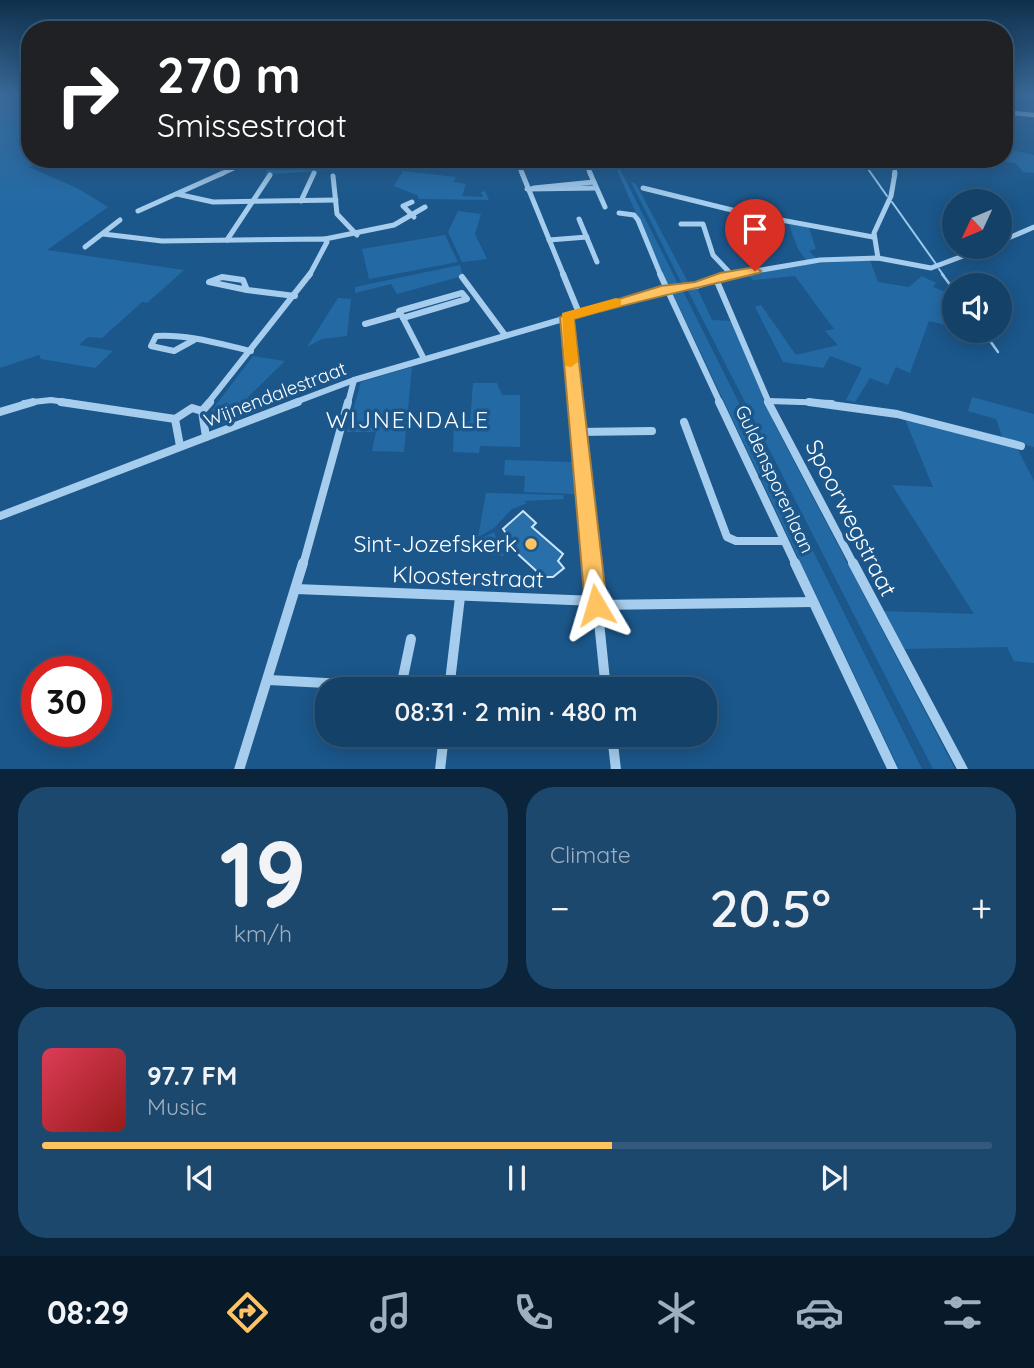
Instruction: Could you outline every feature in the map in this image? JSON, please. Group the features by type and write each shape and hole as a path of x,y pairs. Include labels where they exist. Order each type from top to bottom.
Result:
{"street":[{"path":"138,211 234,168"},
{"path":"520,168 579,313"},
{"path":"588,168 605,208"},
{"path":"878,258 873,237 891,196 896,168"},
{"path":"301,201 314,173"},
{"path":"228,240 270,175"},
{"path":"333,176 337,214 357,234"},
{"path":"530,188 595,185"},
{"path":"643,188 748,214 873,237"},
{"path":"177,194 202,201 336,200"},
{"path":"412,202 403,206 415,217"},
{"path":"103,234 144,240 326,240 415,217 425,207"},
{"name":"Guldensporenlaan","path":"619,213 634,215 638,219 667,288 893,769"},
{"path":"579,219 597,262"},
{"path":"85,247 120,220"},
{"path":"681,224 703,224 713,255 731,274"},
{"path":"1012,236 1034,227"},
{"path":"549,240 587,237"},
{"path":"206,437 202,411 295,296 326,240"},
{"name":"Wijnendalestraat","path":"0,516 354,380 667,288 696,286 731,274 820,260 878,258 912,267 931,268 955,259"},
{"path":"247,290 243,280 222,277 209,282 247,290 295,296"},
{"path":"462,277 505,335"},
{"name":"Spoorwegstraat","path":"716,279 768,401 847,556 963,769"},
{"path":"365,324 401,316 467,299 462,293 399,311 401,316 424,359"},
{"path":"567,317 605,677"},
{"path":"194,340 183,349 174,351 151,346 156,336 163,335 194,340 251,351"},
{"path":"239,769 329,481 354,380"},
{"path":"0,412 27,402 51,400 175,419 192,408 202,411"},
{"path":"768,401 806,400 865,406 1021,446"},
{"path":"175,419 180,446"},
{"path":"684,422 727,537 736,541 785,541"},
{"path":"578,432 652,431"},
{"name":"Kloosterstraat","path":"296,589 596,603 813,602"},
{"path":"451,677 460,597"},
{"path":"269,680 401,687 411,639"},
{"path":"440,769 443,747"},
{"path":"613,747 616,769"}],"shaded area":[{"path":"0,131 21,131 21,168 31,168 77,188 108,207 47,250 184,270 147,303 142,302 102,338 88,337 79,345 113,351 95,368 41,359 39,355 0,368"},
{"path":"1013,150 1034,155 1034,173 1023,172 1013,163"},
{"path":"260,168 329,168 265,175 267,171"},
{"path":"616,168 620,168 678,284 668,285"},
{"path":"403,171 456,177 453,182 466,184 462,196 483,197 481,192 485,191 489,200 419,199 417,195 394,186"},
{"path":"631,182 636,184 689,284 682,284"},
{"path":"458,211 481,214 475,234 487,259 462,262 448,232"},
{"path":"788,222 808,225 816,249 809,251 817,259 806,260 798,249"},
{"path":"445,235 458,262 369,279 362,249"},
{"path":"870,260 878,282 909,287 922,276 936,283 933,287 942,291 942,324 929,321 910,373 896,367 888,385 870,378 855,402 846,400 862,368 830,356 823,368 783,362 755,307 761,305 796,355 838,345 825,331 834,329 795,276 753,280 747,274 810,264"},
{"path":"460,265 463,276 397,294 391,284 355,293 355,287"},
{"path":"697,288 712,320 731,321 775,425 955,769 933,769 687,289"},
{"path":"682,289 922,769 899,769 671,290"},
{"path":"338,298 351,299 347,336 322,339 307,347"},
{"path":"253,356 285,361 247,398 254,412 220,426 211,423 209,414"},
{"path":"412,367 404,452 372,451 376,432 347,432 361,382"},
{"path":"473,383 497,383 502,395 520,395 520,447 480,446 479,453 453,452 454,421 470,422"},
{"path":"972,397 1034,414 1034,447 1003,439 996,419 968,411"},
{"path":"904,417 1017,448 1034,481 1034,663 1014,661 1007,647 902,649 881,611 974,614 892,485 933,487"},
{"path":"505,460 572,462 575,494 524,492 525,476 504,475"},
{"path":"486,493 563,495 564,499 524,501 527,503 512,509 494,528 478,537"},
{"path":"494,532 504,556 476,553 478,540"}],"building":[{"name":"Sint-Jozefskerk","path":"523,511 536,523 532,527 563,554 558,561 564,568 553,577 543,577 509,546 512,542 503,529"}],"waterway":[{"path":"867,168 887,196"},
{"path":"892,202 936,264"},
{"path":"939,269 942,273"},
{"path":"992,343 998,352"}],"slow traffic":[{"path":"571,362 567,317 616,303"}],"place":[{"name":"Sint-Jozefskerk","path":"531,544"}],"district":[{"name":"WIJNENDALE","path":"408,420"}],"route":[{"path":"596,605 567,317 666,289 702,285 724,276 755,271"}]}
